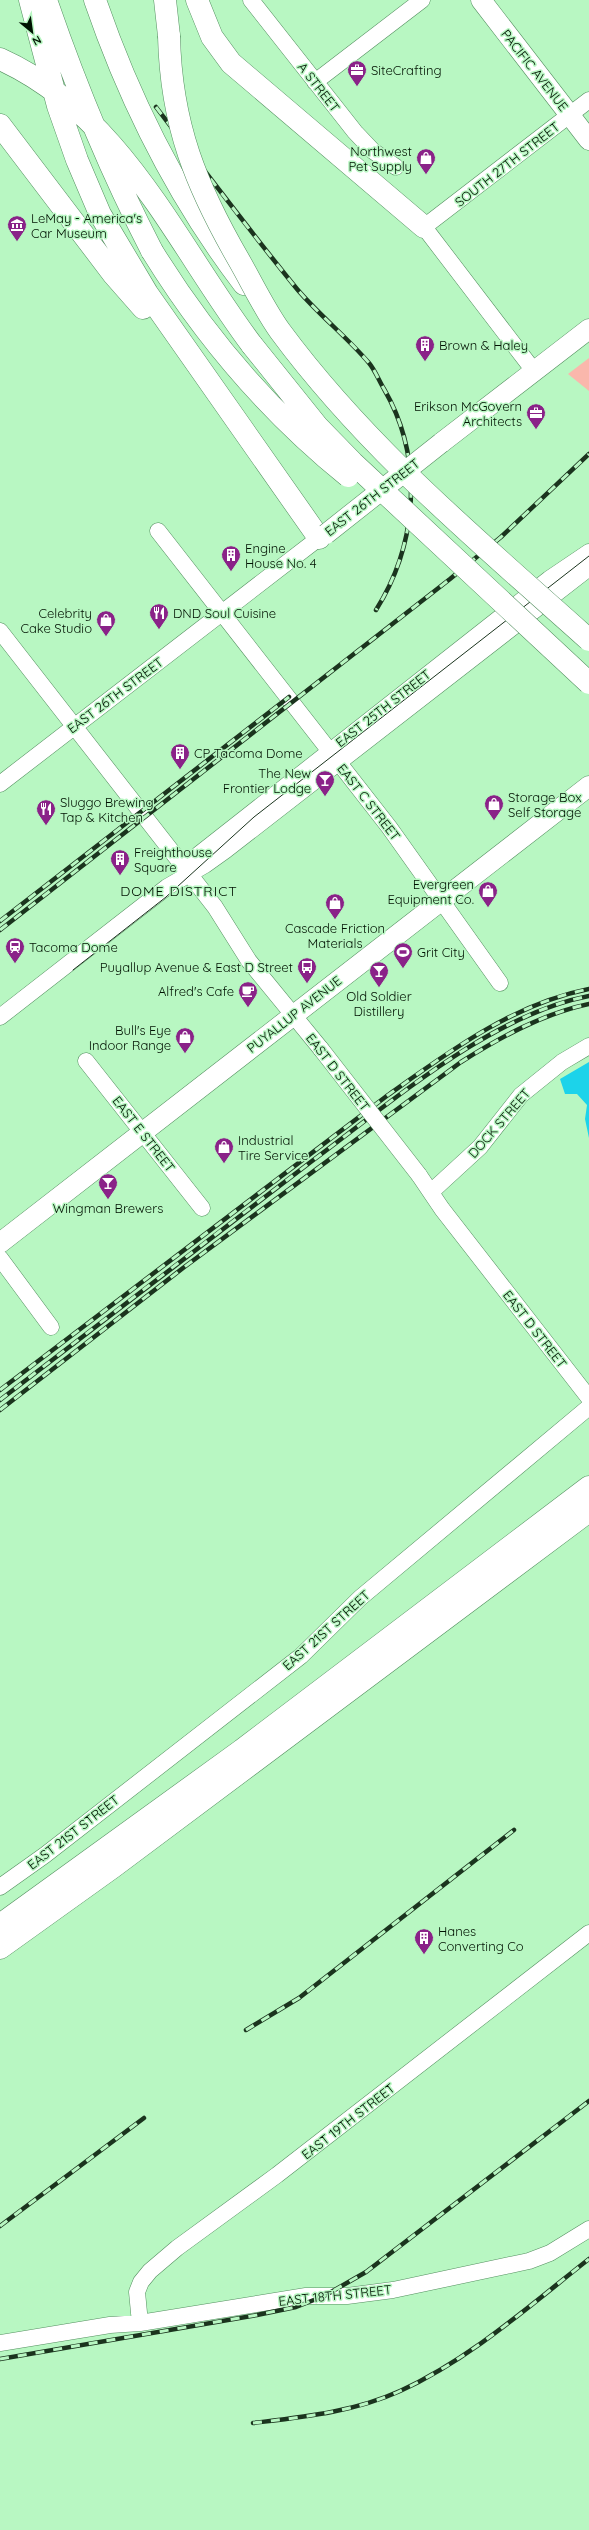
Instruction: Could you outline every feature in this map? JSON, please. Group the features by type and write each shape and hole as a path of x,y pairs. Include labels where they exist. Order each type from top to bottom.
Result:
{"highway":[{"path":"30,0 47,71 77,160 100,214 147,293 215,390 323,536"},
{"path":"46,0 83,103 116,180 152,251 201,323 253,387 289,424 344,472 480,582"},
{"path":"95,0 136,102 178,186 202,226 279,330 326,387 392,460 589,640"},
{"path":"165,0 169,36 170,80 175,107 192,166 215,219 279,330"},
{"path":"197,0 212,37 236,68 424,227"},
{"path":"1,60 67,101 121,154 157,204 226,311 285,388 352,463 589,683"},
{"path":"0,125 114,275 215,390"},
{"path":"0,1948 112,1867 578,1511 589,1487"},
{"path":"0,1925 578,1511"}],"main road":[{"name":"PACIFIC AVENUE","path":"481,0 589,140"},
{"name":"EAST 26TH STREET","path":"323,536 589,329"},
{"name":"PUYALLUP AVENUE","path":"0,1243 589,786"}],"street":[{"name":"A STREET","path":"251,0 315,82 373,151 396,167"},
{"path":"315,82 422,0"},
{"name":"SOUTH 27TH STREET","path":"424,227 589,100"},
{"path":"424,227 534,371"},
{"name":"EAST C STREET","path":"158,531 334,756 442,900 500,983"},
{"name":"EAST 26TH STREET","path":"0,784 222,612 323,536"},
{"name":"EAST 25TH STREET","path":"334,756 549,579 589,552"},
{"name":"EAST 25TH STREET","path":"189,874 198,855 589,568"},
{"name":"EAST D STREET","path":"0,631 73,727 215,907 249,961 320,1049 587,1395"},
{"path":"0,1017 167,887 189,874"},
{"name":"DOCK STREET","path":"431,1192 480,1147 521,1095 562,1062 589,1046"},
{"name":"EAST E STREET","path":"86,1061 202,1208"},
{"path":"0,1258 51,1326"},
{"name":"EAST 21ST STREET","path":"0,1887 45,1855 301,1656 360,1598 589,1407"},
{"name":"EAST 19TH STREET","path":"140,2323 137,2292 141,2282 150,2271 177,2248 277,2175 589,1933"},
{"name":"EAST 18TH STREET","path":"0,2343 110,2325 140,2323 306,2296 347,2296 393,2290 500,2269 550,2252 589,2229"}],"shaded area":[{"path":"589,358 589,391 568,374"}],"water":[{"path":"589,1062 589,1138 585,1119 587,1105 577,1094 565,1094 560,1079"}],"tram line":[{"path":"73,970 166,897 254,817 589,556"}],"railway":[{"path":"156,107 297,289 369,363 397,416 406,443 410,472 411,500 408,529 401,557 390,584 376,610"},
{"path":"0,930 450,579 501,537 589,454"},
{"path":"0,921 289,697"},
{"path":"0,1390 388,1095 435,1062 483,1031 508,1018 561,996 589,989"},
{"path":"0,1400 375,1113 443,1064 479,1041 515,1022 552,1006 589,996"},
{"path":"0,1410 183,1268 461,1062 522,1027 572,1008 589,1004"},
{"path":"246,2030 299,1998 514,1830"},
{"path":"0,2359 257,2315 296,2307 324,2296 366,2272 589,2101"},
{"path":"0,2226 144,2118"},
{"path":"253,2423 328,2413 365,2404 400,2391 426,2378 475,2348 589,2259"}],"place":[{"name":"SiteCrafting","path":"357,87"},
{"name":"Northwest Pet Supply","path":"426,175"},
{"name":"LeMay - America's Car Museum","path":"17,242"},
{"name":"Brown & Haley","path":"425,362"},
{"name":"Erikson McGovern Architects","path":"536,430"},
{"name":"Engine House No. 4","path":"231,572"},
{"name":"DND Soul Cuisine","path":"159,630"},
{"name":"Celebrity Cake Studio","path":"106,637"},
{"name":"CP Tacoma Dome","path":"180,770"},
{"name":"The New Frontier Lodge","path":"325,797"},
{"name":"Storage Box Self Storage","path":"494,821"},
{"name":"Sluggo Brewing Tap & Kitchen","path":"46,826"},
{"name":"Freighthouse Square","path":"120,876"},
{"name":"Evergreen Equipment Co.","path":"488,908"},
{"name":"Cascade Friction Materials","path":"335,920"},
{"name":"Tacoma Dome","path":"15,964"},
{"name":"Grit City","path":"403,969"},
{"name":"Puyallup Avenue & East D Street","path":"307,984"},
{"name":"Old Soldier Distillery","path":"379,988"},
{"name":"Alfred's Cafe","path":"248,1008"},
{"name":"Bull's Eye Indoor Range","path":"185,1054"},
{"name":"Industrial Tire Service","path":"224,1164"},
{"name":"Wingman Brewers","path":"108,1200"},
{"name":"Hanes Converting Co","path":"424,1955"}],"district":[{"name":"DOME DISTRICT","path":"179,891"}]}
